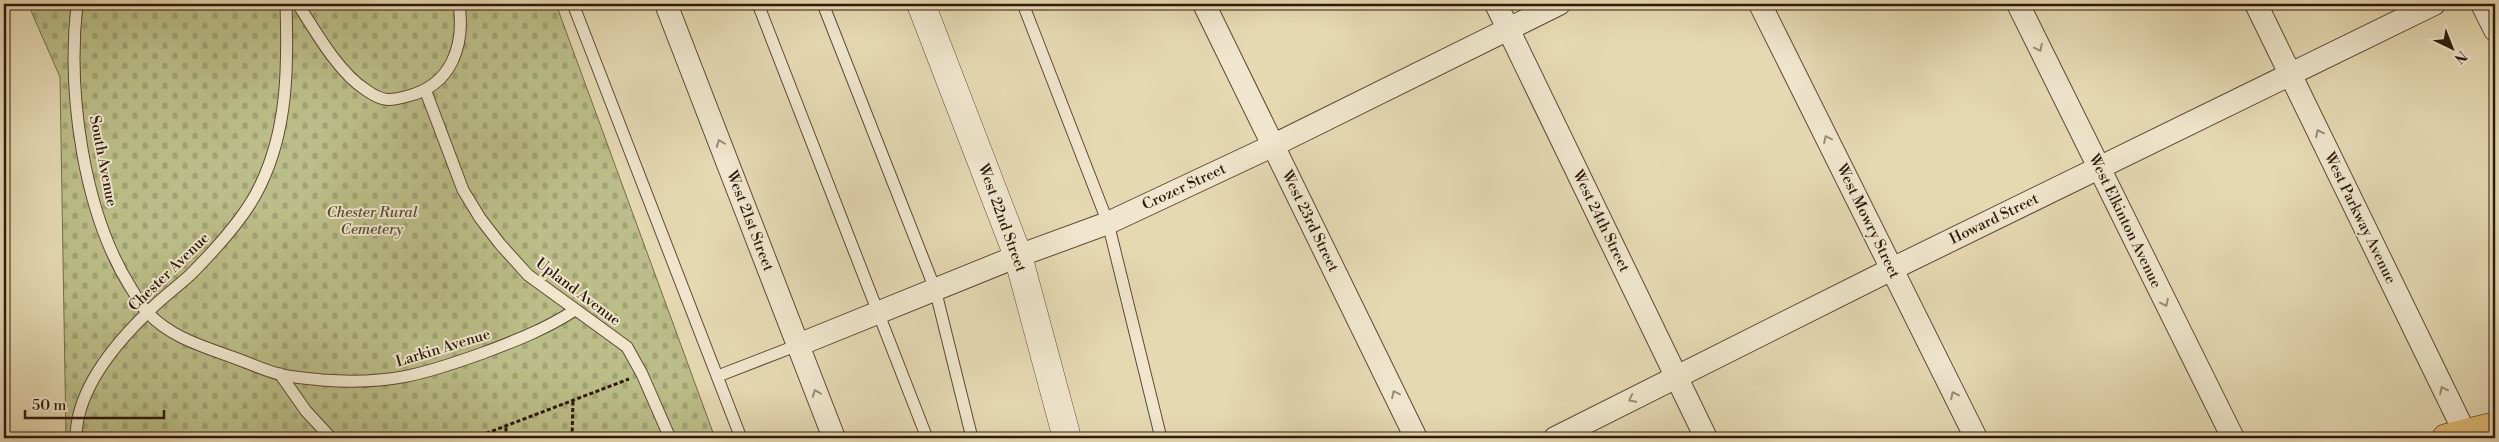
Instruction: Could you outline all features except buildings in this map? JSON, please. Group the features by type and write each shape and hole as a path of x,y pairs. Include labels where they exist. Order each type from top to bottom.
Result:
{"main road":[{"path":"2455,436 2495,426"}],"street":[{"name":"West 21st Street","path":"666,4 834,438"},
{"name":"West 22nd Street","path":"921,4 1018,256 1067,438"},
{"name":"West 23rd Street","path":"1204,4 1416,438"},
{"name":"West 24th Street","path":"1496,4 1706,438"},
{"name":"Crozer Street","path":"798,346 1018,256 1108,223 1272,146 1560,4"},
{"name":"West Mowry Street","path":"1760,4 1976,438"},
{"name":"West Elkinton Avenue","path":"2018,4 2232,438"},
{"name":"West Parkway Avenue","path":"2256,4 2291,75 2455,436"},
{"name":"Howard Street","path":"1555,438 1892,269 2434,4"},
{"path":"2482,4 2495,30"}],"lane":[{"name":"South Avenue","path":"77,4 73,40 80,136 88,175 103,230 125,278 147,313"},
{"name":"Chester Avenue","path":"76,438 76,424 88,387 115,349 147,313 189,276 225,238 260,187 275,147 284,107 288,61 286,4"},
{"path":"298,4 343,69 365,90 389,101 426,92 443,77 457,52 461,17 459,4"},
{"path":"573,4 741,438"},
{"path":"758,4 927,438"},
{"path":"823,4 935,289 972,438"},
{"path":"1023,4 1108,223 1162,438"},
{"name":"Upland Avenue","path":"426,92 463,190 480,218 528,275 627,347 642,374 670,438"},
{"name":"Larkin Avenue","path":"147,313 160,325 198,345 280,374 349,382 380,382 411,377 442,368 548,327 575,310"},
{"path":"718,376 798,346"},
{"path":"280,374 306,411 331,438"}],"path":[{"path":"474,438 642,374"},
{"path":"572,438 573,400"},
{"path":"506,426 506,438"}],"green space":[{"name":"Chester Rural Cemetery","path":"28,4 556,4 715,438 66,438 60,77"}]}
